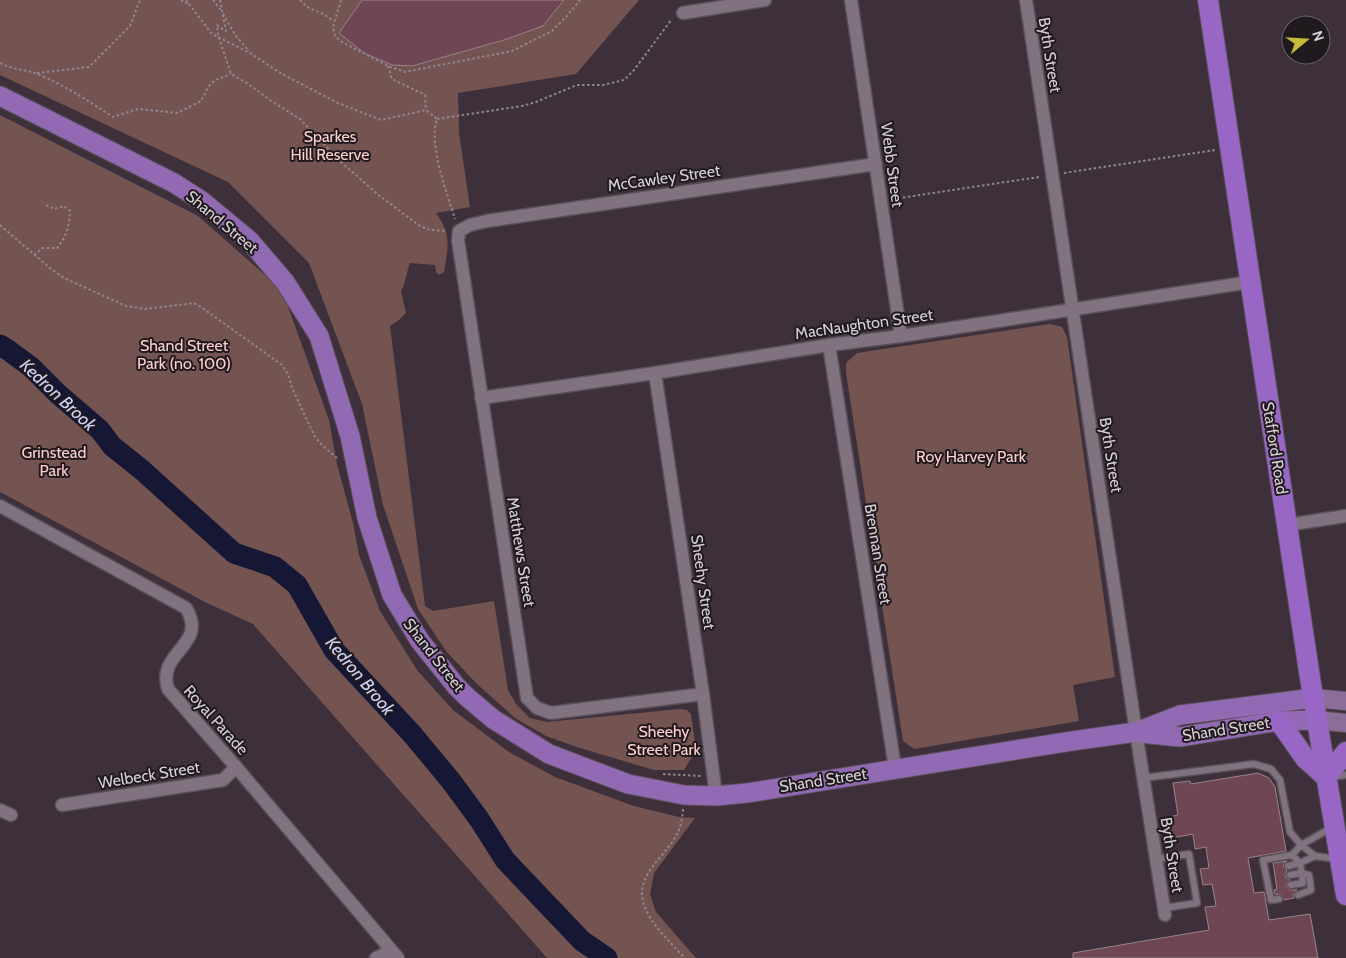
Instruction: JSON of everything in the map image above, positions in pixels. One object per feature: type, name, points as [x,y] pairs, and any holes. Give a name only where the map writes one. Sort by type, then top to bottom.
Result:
[{"type":"highway","name":"Stafford Road","points":[[1208,0],[1313,698],[1317,720],[1336,776],[1335,826],[1346,895]]},
{"type":"highway","points":[[1279,721],[1305,758],[1336,776],[1346,752]]},
{"type":"main road","name":"Shand Street","points":[[0,96],[174,183],[202,201],[249,240],[286,282],[319,336],[347,427],[367,518],[398,608],[420,641],[456,686],[493,719],[549,754],[636,787],[684,796],[716,796],[747,793],[895,768],[1136,732],[1180,715],[1313,698]]},
{"type":"main road","points":[[1313,698],[1346,701]]},
{"type":"main road","name":"Shand Street","points":[[1136,732],[1180,737],[1279,721],[1317,720]]},
{"type":"main road","points":[[1317,720],[1346,723]]},
{"type":"street","points":[[683,12],[765,0]]},
{"type":"street","name":"Webb Street","points":[[851,0],[901,336]]},
{"type":"street","name":"Byth Street","points":[[1026,0],[1143,778],[1165,911]]},
{"type":"street","name":"McCawley Street","points":[[459,231],[470,225],[487,221],[876,164]]},
{"type":"street","name":"Matthews Street","points":[[459,231],[458,240],[527,698],[537,708],[551,713],[703,694]]},
{"type":"street","name":"MacNaughton Street","points":[[482,398],[1250,282]]},
{"type":"street","name":"Brennan Street","points":[[829,345],[895,768]]},
{"type":"street","name":"Sheehy Street","points":[[655,373],[703,694],[716,796]]},
{"type":"street","name":"Royal Parade","points":[[0,506],[186,608],[191,616],[193,625],[185,644],[166,668],[164,679],[168,689],[394,954]]},
{"type":"street","points":[[1287,525],[1346,516]]},
{"type":"street","name":"Welbeck Street","points":[[62,805],[223,780],[236,767]]},
{"type":"street","points":[[376,958],[394,954]]},
{"type":"lane","points":[[1143,778],[1254,764],[1270,769],[1280,780],[1290,832],[1301,845],[1315,856],[1340,860]]},
{"type":"lane","points":[[1279,899],[1271,900],[1263,860],[1292,854],[1301,845],[1335,826]]},
{"type":"lane","points":[[1156,859],[1189,854],[1197,903],[1165,911]]},
{"type":"lane","points":[[1291,885],[1303,883],[1300,864],[1292,854]]},
{"type":"lane","points":[[1288,866],[1300,864],[1315,856]]},
{"type":"lane","points":[[1265,870],[1274,868]]},
{"type":"lane","points":[[1290,875],[1301,873],[1309,875],[1311,890],[1298,895]]},
{"type":"lane","points":[[1267,879],[1276,878]]},
{"type":"lane","points":[[1269,889],[1277,888]]},
{"type":"path","points":[[35,73],[89,67],[130,26],[140,0]]},
{"type":"path","points":[[180,0],[188,4]]},
{"type":"path","points":[[186,0],[212,34],[218,35],[250,52],[282,74],[338,103],[381,120],[426,110]]},
{"type":"path","points":[[214,0],[236,36],[250,52]]},
{"type":"path","points":[[220,0],[226,31],[217,25],[218,35],[231,74],[300,119],[340,161],[376,193],[420,226],[430,230],[459,231],[439,163],[434,135],[437,119]]},
{"type":"path","points":[[300,0],[307,7],[323,14],[334,22]]},
{"type":"path","points":[[341,0],[333,27],[335,36],[342,42],[388,66],[404,72],[512,51],[552,31],[580,0]]},
{"type":"path","points":[[388,66],[392,79],[425,95],[426,110],[437,119],[522,106],[577,85],[602,85],[624,80],[634,70],[673,17],[683,12]]},
{"type":"path","points":[[0,63],[11,69],[35,73],[66,86],[113,117],[138,109],[177,113],[201,100],[215,80],[231,74]]},
{"type":"path","points":[[34,255],[43,248],[57,248],[63,242],[70,220],[70,211],[64,206],[54,209],[44,204]]},
{"type":"path","points":[[0,225],[64,278],[126,306],[145,309],[194,303],[206,310],[276,360],[285,369],[315,437],[339,459]]},
{"type":"path","points":[[682,811],[681,826],[678,834],[650,870],[642,891],[648,914],[665,937],[685,958]]},
{"type":"green space","name":"Sparkes Hill Reserve","points":[[0,0],[362,0],[339,33],[364,53],[392,65],[412,66],[504,40],[543,26],[564,0],[639,0],[576,74],[458,93],[459,133],[470,207],[436,213],[445,228],[448,241],[444,272],[439,275],[436,272],[435,265],[410,263],[401,291],[406,313],[390,326],[425,606],[433,611],[494,601],[508,690],[516,704],[530,718],[547,722],[680,709],[687,710],[691,714],[696,750],[684,770],[654,770],[546,736],[515,718],[476,683],[446,651],[418,609],[383,505],[362,404],[309,263],[228,182],[0,75]]},
{"type":"green space","name":"Shand Street Park (no. 100)","points":[[0,115],[198,216],[282,290],[329,420],[337,464],[353,523],[359,555],[380,611],[417,670],[453,710],[509,752],[555,777],[634,806],[679,817],[695,818],[654,873],[650,894],[656,912],[696,958],[547,958],[253,624],[207,603],[0,492]]},
{"type":"green space","name":"Roy Harvey Park","points":[[1050,324],[1062,327],[1067,337],[1115,677],[1073,685],[1079,721],[914,749],[903,741],[846,363],[857,353]]},
{"type":"building","points":[[362,0],[564,0],[543,26],[504,40],[412,66],[392,65],[364,53],[339,33]]},
{"type":"building","points":[[1258,773],[1269,778],[1275,787],[1286,851],[1248,858],[1254,893],[1264,892],[1269,920],[1310,914],[1318,958],[1073,958],[1073,953],[1209,930],[1205,907],[1216,906],[1212,884],[1203,885],[1200,869],[1209,868],[1206,847],[1195,849],[1193,834],[1172,838],[1169,817],[1178,815],[1173,783],[1190,781],[1191,784]]},
{"type":"building","points":[[1287,861],[1283,867],[1287,871],[1285,874],[1286,878],[1290,880],[1286,886],[1290,890],[1297,890],[1293,894],[1294,898],[1284,900],[1281,895],[1275,894],[1274,890],[1277,889],[1273,863]]},
{"type":"waterway","name":"Kedron Brook","points":[[0,345],[31,367],[57,393],[100,430],[112,446],[142,470],[234,553],[275,567],[297,585],[334,650],[412,734],[451,781],[479,819],[505,860],[582,941],[607,958]]},
{"type":"park label","name":"Grinstead Park","points":[[54,461]]},
{"type":"park label","name":"Sheehy Street Park","points":[[664,740]]}]
